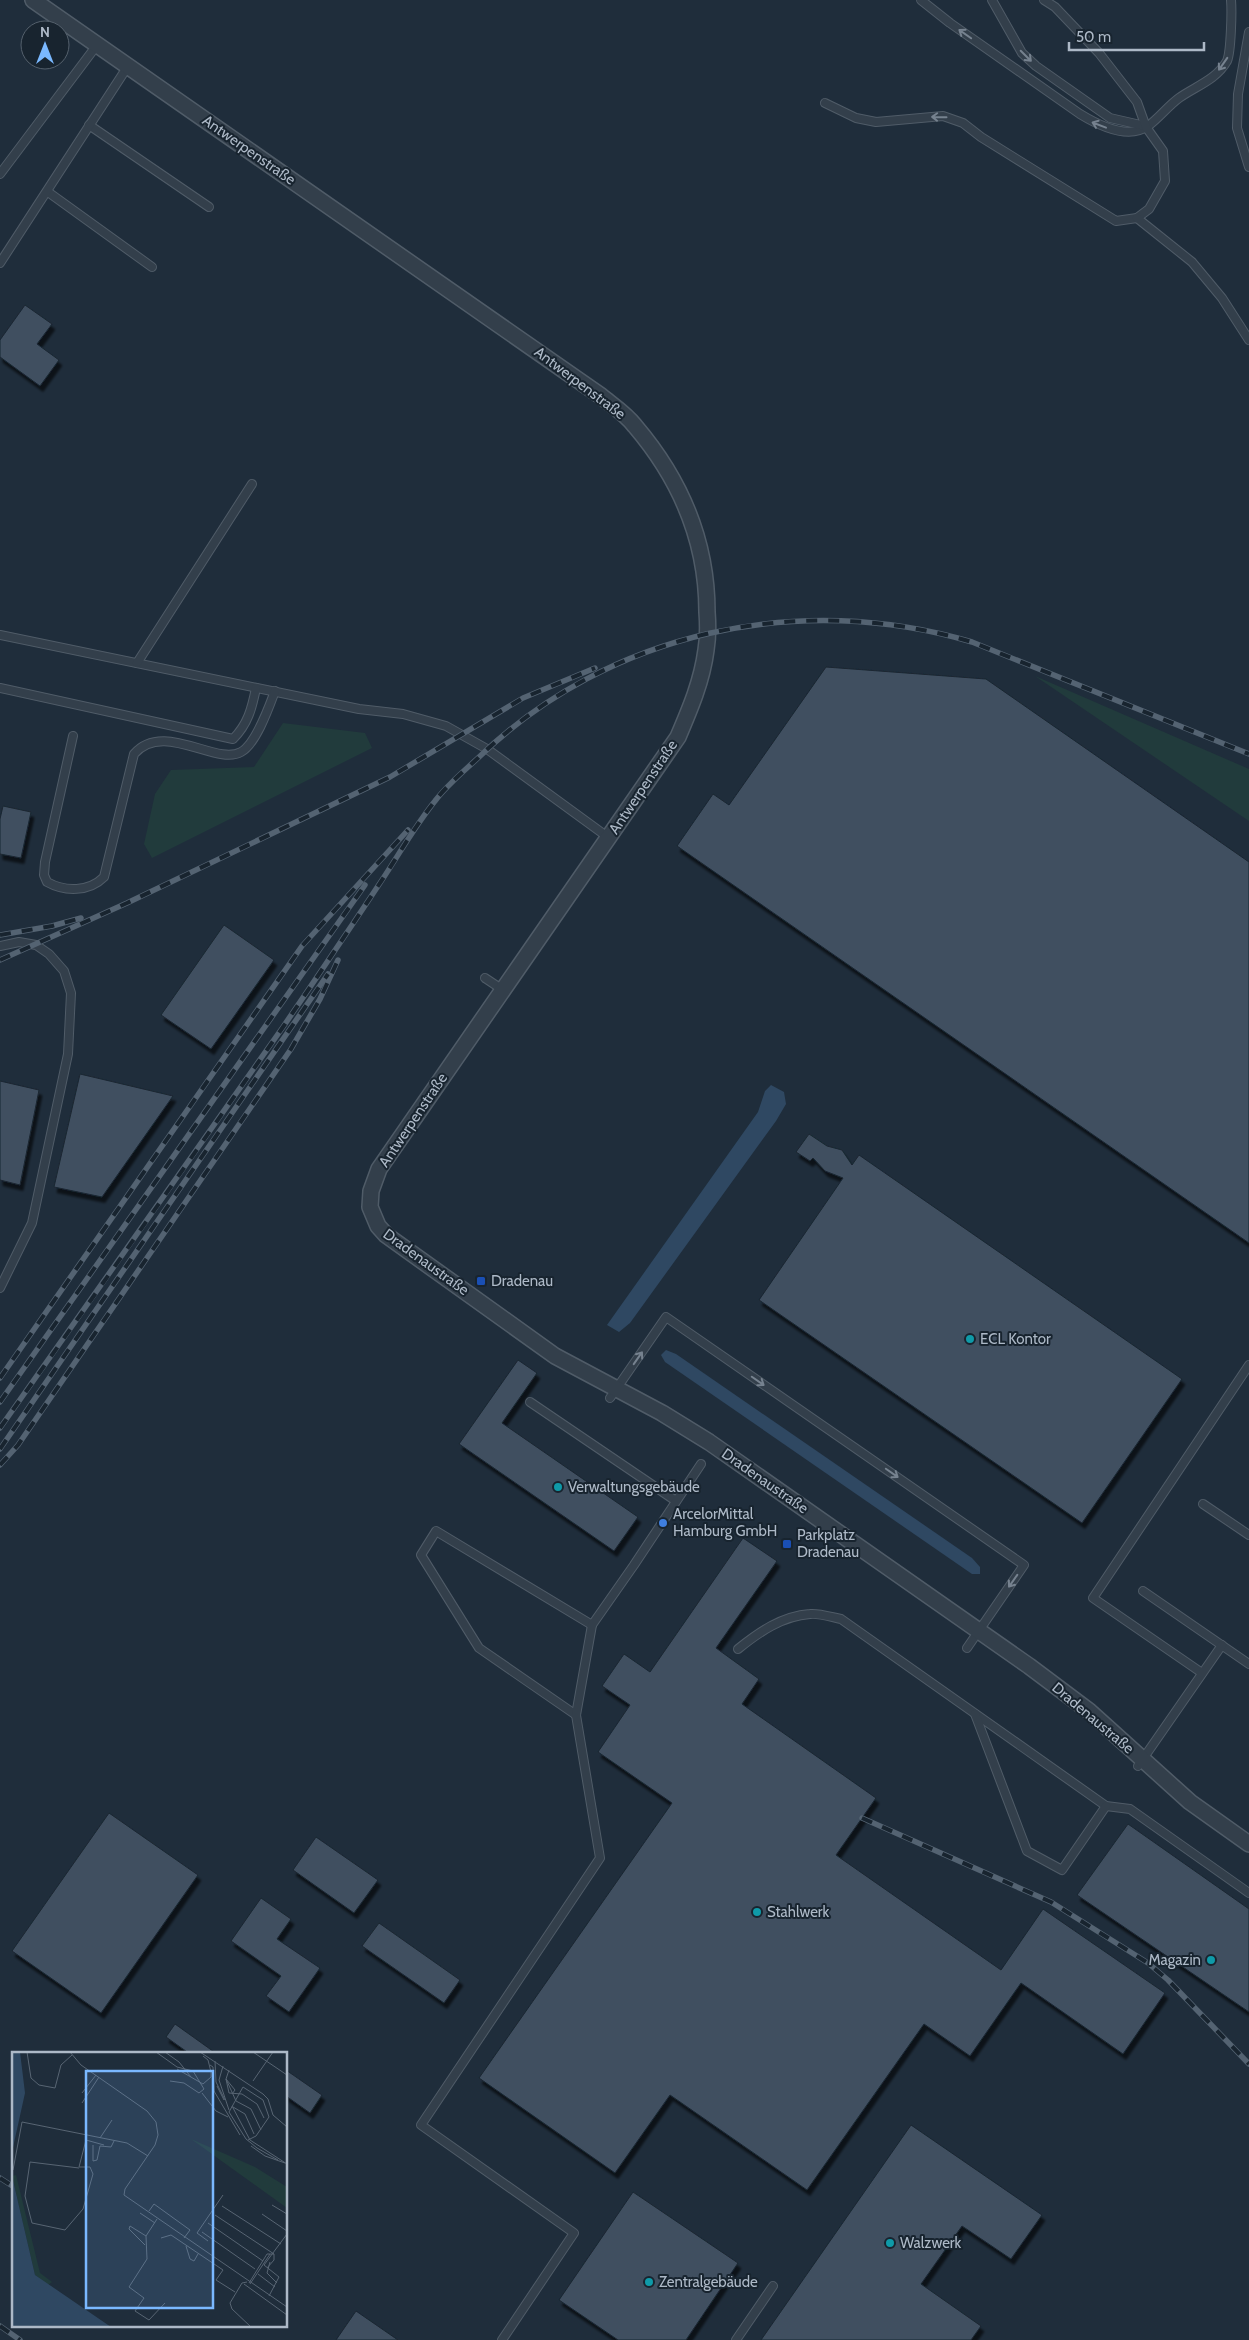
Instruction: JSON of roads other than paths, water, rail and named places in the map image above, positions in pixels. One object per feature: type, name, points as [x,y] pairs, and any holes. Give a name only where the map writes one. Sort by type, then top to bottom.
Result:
[{"type":"street","name":"Antwerpenstraße","points":[[33,0],[601,396],[634,424],[659,457],[686,504],[701,546],[708,590],[706,651],[696,693],[678,737],[380,1169],[371,1191],[370,1207]]},
{"type":"street","name":"Dradenaustraße","points":[[370,1207],[378,1226],[405,1249],[555,1356],[613,1393],[709,1442],[1089,1711],[1140,1763],[1249,1844]]},
{"type":"lane","points":[[921,0],[950,23],[1098,126],[1127,132],[1146,127],[1180,98],[1210,80],[1227,60],[1232,12],[1231,0]]},
{"type":"lane","points":[[992,0],[1022,53],[1036,66],[1110,118],[1146,127]]},
{"type":"lane","points":[[825,102],[856,118],[876,122],[944,116],[963,123],[982,138],[1116,221],[1138,218],[1149,209],[1165,180],[1163,151],[1146,127],[1137,102],[1099,53],[1056,7],[1044,0]]},
{"type":"lane","points":[[1249,32],[1238,94],[1236,128],[1249,167]]},
{"type":"lane","points":[[0,174],[97,45]]},
{"type":"lane","points":[[0,263],[48,192],[128,66]]},
{"type":"lane","points":[[89,125],[210,207]]},
{"type":"lane","points":[[48,192],[152,267]]},
{"type":"lane","points":[[1138,218],[1192,262],[1222,298],[1249,340]]},
{"type":"lane","points":[[137,663],[252,484]]},
{"type":"lane","points":[[0,635],[359,709],[403,714],[446,726],[487,749],[609,838]]},
{"type":"lane","points":[[0,688],[233,739],[243,729],[251,712],[256,688]]},
{"type":"lane","points":[[73,736],[45,862],[44,875],[47,882],[66,890],[98,883],[104,877],[134,754],[141,746],[164,741],[186,744],[228,755],[241,752],[250,743],[267,712],[275,692]]},
{"type":"lane","points":[[0,946],[19,942],[36,945],[49,954],[64,971],[71,993],[68,1054],[32,1223],[0,1288]]},
{"type":"lane","points":[[485,978],[503,990]]},
{"type":"lane","points":[[613,1393],[666,1316],[1024,1565],[967,1648]]},
{"type":"lane","points":[[1202,1673],[1094,1598],[1249,1365]]},
{"type":"lane","points":[[530,1402],[676,1501]]},
{"type":"lane","points":[[502,2340],[574,2233],[421,2125],[600,1858],[576,1715],[592,1625],[701,1464]]},
{"type":"lane","points":[[1203,1504],[1249,1535]]},
{"type":"lane","points":[[576,1715],[478,1648],[422,1555],[436,1531],[592,1625]]},
{"type":"lane","points":[[1143,1591],[1249,1664]]},
{"type":"lane","points":[[738,1649],[760,1630],[785,1620],[811,1614],[841,1619],[1106,1806],[1130,1809],[1249,1893]]},
{"type":"lane","points":[[1140,1763],[1222,1645]]},
{"type":"lane","points":[[975,1714],[1028,1851],[1062,1870],[1106,1806]]},
{"type":"lane","points":[[736,2340],[773,2286]]},
{"type":"water","points":[[771,1085],[784,1092],[786,1104],[776,1121],[630,1323],[619,1332],[607,1325],[758,1112],[765,1091]]},
{"type":"water","points":[[666,1350],[676,1354],[972,1558],[980,1567],[980,1574],[972,1574],[665,1362],[661,1355]]},
{"type":"railway","points":[[0,1428],[283,1027],[427,811],[461,773],[530,714],[586,679],[647,652],[710,633],[775,623],[841,621],[907,627],[972,642],[1249,754]]},
{"type":"railway","points":[[0,960],[127,903],[390,777],[523,698],[595,668]]},
{"type":"railway","points":[[0,1378],[302,946],[408,830]]},
{"type":"railway","points":[[0,1402],[365,885]]},
{"type":"railway","points":[[0,935],[52,926],[81,918]]},
{"type":"railway","points":[[0,1465],[18,1445],[291,1049],[320,999],[338,960]]},
{"type":"railway","points":[[0,1449],[328,974]]},
{"type":"railway","points":[[862,1818],[1051,1902],[1148,1963],[1168,1980],[1249,2064]]},
{"type":"railway","points":[[0,2178],[12,2186]]},
{"type":"railway","points":[[0,2326],[20,2340]]},
{"type":"place","name":"Dradenau","points":[[481,1281]]},
{"type":"place","name":"ECL Kontor","points":[[970,1339]]},
{"type":"place","name":"Verwaltungsgebäude","points":[[558,1487]]},
{"type":"place","name":"ArcelorMittal Hamburg GmbH","points":[[663,1523]]},
{"type":"place","name":"Parkplatz Dradenau","points":[[787,1544]]},
{"type":"place","name":"Stahlwerk","points":[[757,1912]]},
{"type":"place","name":"Magazin","points":[[1211,1960]]},
{"type":"place","name":"Walzwerk","points":[[890,2243]]},
{"type":"place","name":"Zentralgebäude","points":[[649,2282]]}]
